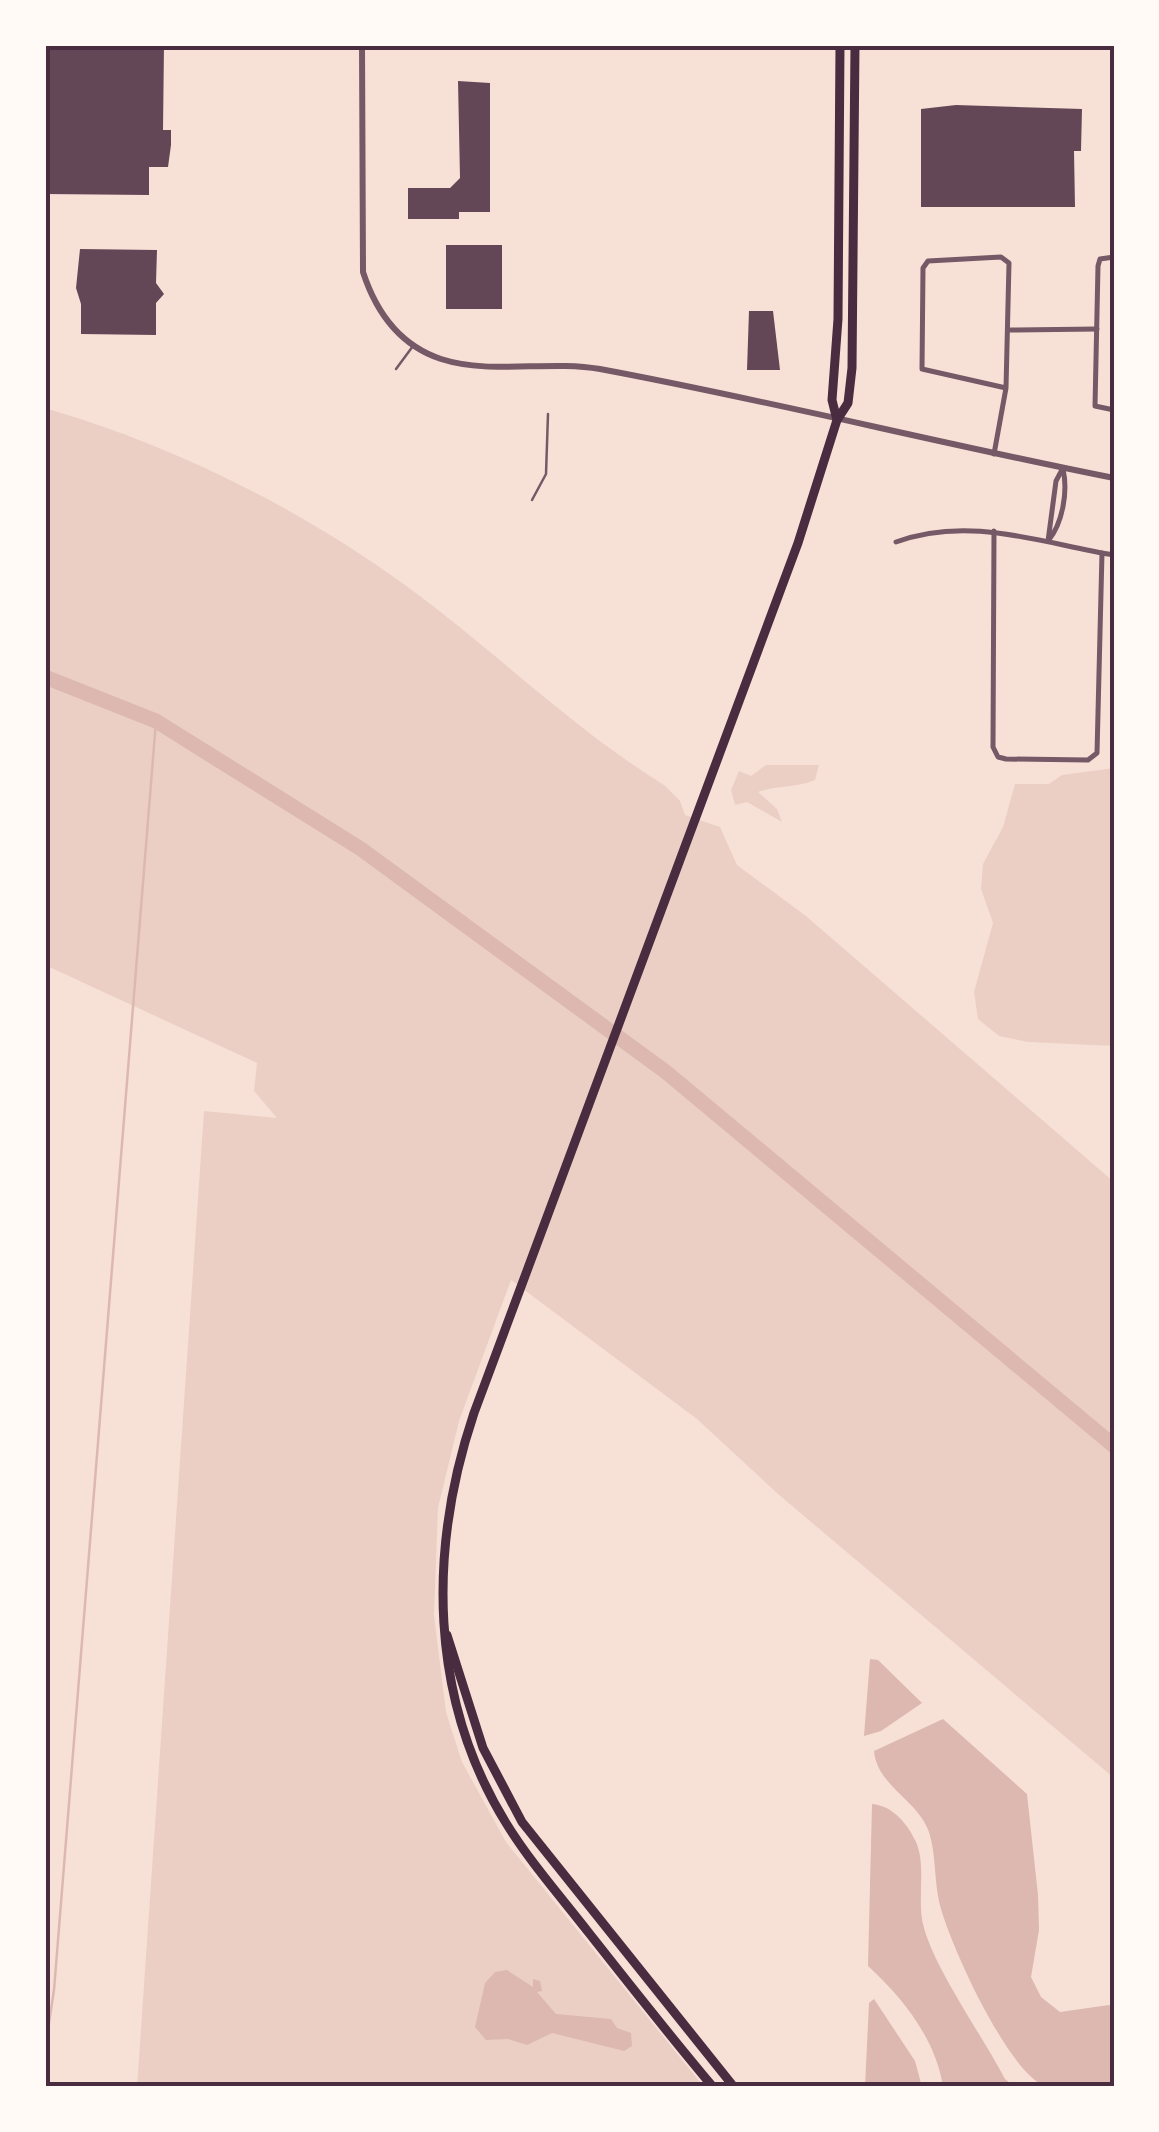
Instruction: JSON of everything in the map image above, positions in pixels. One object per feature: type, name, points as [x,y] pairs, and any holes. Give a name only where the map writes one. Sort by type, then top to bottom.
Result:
[{"type":"main road","points":[[837,420],[832,400],[838,319],[840,45]]},
{"type":"main road","points":[[713,2087],[620,1974],[504,1820],[461,1726],[444,1655],[447,1635],[443,1566],[452,1483],[519,1288],[819,484],[837,420],[848,402],[852,368],[855,45]]},
{"type":"main road","points":[[840,91],[855,91]]},
{"type":"main road","points":[[447,1635],[483,1748],[522,1822],[734,2087]]},
{"type":"street","points":[[362,45],[363,272],[384,316],[414,345],[460,364],[589,367],[1114,478]]},
{"type":"street","points":[[1114,257],[1100,258],[1095,406],[1114,410]]},
{"type":"street","points":[[994,454],[1006,388],[1009,263],[1001,258],[928,261],[924,268],[922,369],[1006,388]]},
{"type":"street","points":[[1009,330],[1097,329]]},
{"type":"street","points":[[1048,541],[1057,531],[1066,488],[1063,468]]},
{"type":"street","points":[[1048,541],[1046,527],[1063,468]]},
{"type":"street","points":[[994,531],[993,747],[998,757],[1088,760],[1097,753],[1102,554]]},
{"type":"street","points":[[896,542],[923,532],[994,531],[1114,556]]},
{"type":"lane","points":[[396,369],[414,345]]},
{"type":"lane","points":[[532,500],[546,474],[548,414]]},
{"type":"shaded area","points":[[45,408],[140,440],[232,481],[321,530],[405,585],[597,739],[664,785],[680,801],[685,815],[720,827],[737,865],[806,916],[1114,1182],[1114,1778],[778,1494],[697,1419],[511,1280],[459,1421],[438,1508],[434,1615],[446,1712],[462,1762],[506,1842],[704,2087],[137,2087],[204,1111],[277,1118],[254,1091],[257,1063],[45,965]]},
{"type":"shaded area","points":[[766,765],[819,765],[815,780],[758,792],[777,809],[782,822],[747,802],[735,805],[731,790],[739,771],[751,776]]},
{"type":"shaded area","points":[[1114,768],[1114,1046],[1028,1042],[999,1036],[978,1019],[974,992],[993,923],[981,889],[983,864],[1003,827],[1015,784],[1049,784],[1062,775]]},
{"type":"shaded area","points":[[870,1659],[878,1660],[922,1703],[881,1731],[864,1736]]},
{"type":"shaded area","points":[[943,1719],[1027,1794],[1039,1930],[1031,1977],[1041,1997],[1060,2012],[1109,2005],[1114,2009],[1114,2087],[1053,2088],[1030,2076],[997,2032],[966,1973],[939,1901],[929,1832],[916,1811],[882,1774],[874,1751]]},
{"type":"shaded area","points":[[872,1804],[899,1817],[916,1842],[921,1862],[922,1918],[930,1945],[1005,2079],[1015,2087],[943,2087],[933,2052],[916,2020],[868,1966]]},
{"type":"shaded area","points":[[507,1970],[533,1987],[533,1979],[540,1981],[542,1991],[537,1992],[556,2014],[611,2019],[617,2028],[631,2033],[632,2046],[624,2051],[552,2033],[527,2045],[508,2039],[486,2040],[475,2027],[485,1983],[495,1972]]},
{"type":"shaded area","points":[[874,1999],[915,2061],[922,2087],[865,2087],[869,2003]]},
{"type":"building","points":[[45,45],[164,45],[163,130],[171,130],[171,145],[168,167],[149,167],[149,195],[45,194]]},
{"type":"building","points":[[458,81],[490,83],[490,212],[459,212],[459,219],[408,219],[408,188],[450,188],[460,178]]},
{"type":"building","points":[[956,105],[1082,109],[1081,151],[1074,151],[1075,207],[921,207],[921,109]]},
{"type":"building","points":[[446,245],[502,245],[502,309],[446,309]]},
{"type":"building","points":[[80,249],[157,250],[156,283],[164,294],[156,303],[156,335],[81,334],[81,304],[76,288]]},
{"type":"building","points":[[749,311],[773,311],[780,370],[747,370]]},
{"type":"waterway","points":[[45,677],[156,721],[361,849],[666,1072],[1114,1446]]},
{"type":"waterway","points":[[45,2049],[54,1990],[156,721]]}]
